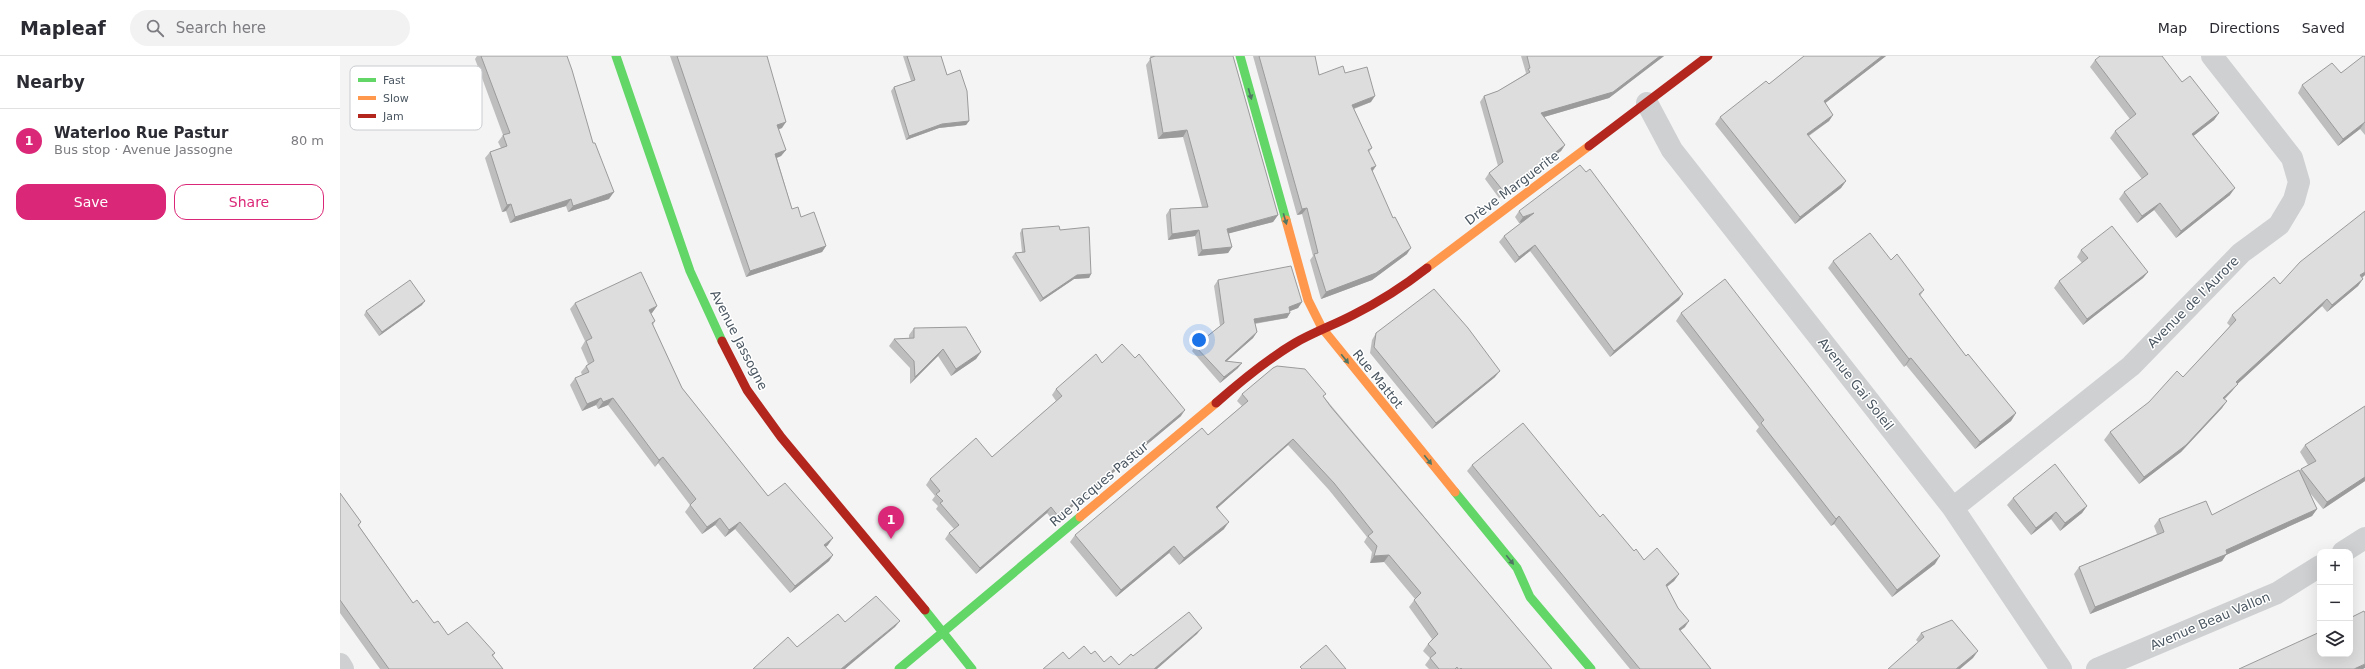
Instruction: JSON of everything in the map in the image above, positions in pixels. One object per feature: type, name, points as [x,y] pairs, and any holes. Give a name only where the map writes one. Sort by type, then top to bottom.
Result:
[{"type":"street","name":"Avenue Jassogne","points":[[616,56],[690,271],[747,390],[780,437],[943,632],[972,669]]},
{"type":"street","name":"Rue Mattot","points":[[1240,56],[1308,300],[1322,328],[1342,355],[1517,568],[1530,597],[1591,669]]},
{"type":"street","name":"Drève Marguerite","points":[[1322,328],[1352,316],[1403,286],[1708,56]]},
{"type":"street","name":"Avenue de l'Aurore","points":[[1953,508],[2131,366],[2241,253],[2279,226],[2294,200],[2298,182],[2292,158],[2212,56]]},
{"type":"street","name":"Avenue Gai Soleil","points":[[1647,103],[1672,150],[1953,508],[2061,669]]},
{"type":"street","name":"Rue Jacques Pastur","points":[[899,669],[1261,365],[1322,328]]},
{"type":"street","points":[[2347,549],[2365,538]]},
{"type":"street","name":"Avenue Beau Vallon","points":[[2097,669],[2277,593],[2317,568]]},
{"type":"street","points":[[340,664],[343,669]]},
{"type":"building","points":[[481,56],[567,56],[593,143],[595,143],[614,192],[573,206],[571,199],[515,217],[511,204],[507,205],[490,152],[507,146],[503,135],[510,133]]},
{"type":"building","points":[[677,56],[767,56],[786,122],[777,125],[786,150],[775,154],[792,209],[798,207],[801,217],[814,212],[826,246],[750,271]]},
{"type":"building","points":[[907,56],[941,56],[947,75],[960,70],[967,91],[969,121],[942,124],[909,136],[894,87],[915,80]]},
{"type":"building","points":[[1155,56],[1233,56],[1278,215],[1227,229],[1232,247],[1202,250],[1199,230],[1172,234],[1170,209],[1208,207],[1187,130],[1163,133],[1150,58]]},
{"type":"building","points":[[1259,56],[1315,56],[1319,75],[1343,66],[1345,73],[1367,67],[1375,96],[1352,105],[1372,148],[1368,150],[1376,166],[1371,168],[1393,218],[1395,217],[1411,248],[1376,273],[1326,292],[1314,254],[1318,253],[1307,208],[1302,209]]},
{"type":"building","points":[[1527,56],[1660,56],[1613,92],[1541,113],[1565,145],[1504,192],[1489,173],[1503,162],[1484,96],[1498,91],[1530,72],[1528,69],[1530,68]]},
{"type":"building","points":[[1804,56],[1882,56],[1824,101],[1833,115],[1807,134],[1846,181],[1800,217],[1720,117],[1766,81],[1769,84]]},
{"type":"building","points":[[2100,56],[2162,56],[2182,82],[2190,76],[2219,113],[2192,134],[2235,188],[2181,231],[2160,203],[2142,216],[2124,192],[2148,174],[2115,131],[2136,114],[2095,60]]},
{"type":"building","points":[[2365,56],[2365,122],[2343,139],[2302,85],[2332,63],[2341,73]]},
{"type":"building","points":[[1580,165],[1586,172],[1590,169],[1683,294],[1614,351],[1535,245],[1519,257],[1504,236],[1534,213],[1523,217],[1519,211]]},
{"type":"building","points":[[2365,211],[2365,272],[2360,275],[2363,279],[2332,305],[2327,299],[2236,382],[2238,384],[2223,398],[2227,401],[2186,445],[2144,477],[2110,432],[2149,402],[2177,371],[2183,377],[2236,320],[2232,315],[2274,277],[2280,284],[2300,262]]},
{"type":"building","points":[[1059,226],[1060,230],[1089,227],[1091,274],[1077,275],[1043,298],[1015,253],[1025,252],[1022,229]]},
{"type":"building","points":[[2112,226],[2148,272],[2087,319],[2059,281],[2088,258],[2081,250]]},
{"type":"building","points":[[1870,233],[1891,260],[1897,254],[1924,290],[1919,294],[1966,356],[1968,354],[2016,413],[1980,442],[1911,358],[1909,359],[1833,261]]},
{"type":"building","points":[[1291,266],[1302,302],[1289,307],[1290,313],[1254,319],[1257,332],[1225,361],[1242,363],[1224,377],[1195,346],[1224,323],[1218,280]]},
{"type":"building","points":[[641,272],[657,306],[649,310],[655,321],[652,323],[682,388],[768,496],[785,483],[833,538],[824,545],[833,555],[795,586],[740,522],[729,530],[720,518],[707,527],[690,505],[696,499],[663,457],[659,460],[613,398],[603,402],[601,398],[587,404],[575,378],[589,372],[586,366],[594,361],[586,341],[592,338],[575,303]]},
{"type":"building","points":[[1725,279],[1940,556],[1897,590],[1839,516],[1836,519],[1761,423],[1764,420],[1681,313]]},
{"type":"building","points":[[410,280],[425,301],[382,332],[366,311]]},
{"type":"building","points":[[1434,289],[1468,328],[1500,371],[1436,423],[1374,347],[1376,333]]},
{"type":"building","points":[[966,327],[981,352],[956,369],[943,349],[915,377],[914,361],[894,339],[914,338],[914,328]]},
{"type":"building","points":[[1122,344],[1135,358],[1139,354],[1185,410],[1058,516],[1051,507],[980,568],[949,533],[959,525],[940,503],[943,501],[936,494],[940,491],[930,479],[976,438],[992,457],[1062,396],[1056,389],[1096,354],[1102,363]]},
{"type":"building","points":[[1277,366],[1305,369],[1326,394],[1323,396],[1331,407],[1552,669],[1458,669],[1457,667],[1455,669],[1439,669],[1430,658],[1436,653],[1428,644],[1438,634],[1414,600],[1421,593],[1389,555],[1374,556],[1377,546],[1368,536],[1373,532],[1334,483],[1293,439],[1216,507],[1229,522],[1184,558],[1174,546],[1121,590],[1075,535],[1202,428],[1208,435],[1248,401],[1242,394]]},
{"type":"building","points":[[2365,406],[2365,477],[2327,502],[2301,469],[2316,461],[2305,445]]},
{"type":"building","points":[[1523,423],[1600,517],[1603,514],[1634,551],[1636,549],[1644,560],[1657,548],[1679,574],[1666,585],[1678,608],[1689,621],[1679,629],[1711,669],[1640,669],[1472,465]]},
{"type":"building","points":[[2055,464],[2087,506],[2065,523],[2056,512],[2036,528],[2013,498]]},
{"type":"building","points":[[2299,470],[2317,509],[2226,550],[2227,554],[2095,607],[2079,567],[2164,532],[2159,519],[2206,501],[2212,515]]},
{"type":"building","points":[[340,493],[361,522],[358,525],[413,603],[417,600],[434,623],[438,621],[448,635],[467,622],[495,653],[492,655],[503,669],[389,669],[340,600]]},
{"type":"building","points":[[876,596],[900,621],[841,669],[753,669],[788,637],[797,647],[838,614],[845,622]]},
{"type":"building","points":[[2364,611],[2365,613],[2365,664],[2354,669],[2239,669],[2317,633],[2317,657],[2353,657],[2353,616]]},
{"type":"building","points":[[1189,612],[1202,628],[1154,669],[1043,669],[1063,652],[1069,659],[1084,646],[1091,654],[1095,651],[1104,662],[1111,656],[1119,665],[1131,654],[1133,656]]},
{"type":"building","points":[[1952,620],[1978,651],[1956,669],[1888,669],[1924,637],[1921,633]]},
{"type":"building","points":[[1326,645],[1346,669],[1302,669],[1300,667]]},
{"type":"traffic: fast","points":[[616,56],[690,271],[722,341]]},
{"type":"traffic: fast","points":[[1240,56],[1286,220]]},
{"type":"traffic: fast","points":[[1455,492],[1517,568],[1530,597],[1591,669]]},
{"type":"traffic: fast","points":[[899,669],[1080,517]]},
{"type":"traffic: fast","points":[[925,610],[972,669]]},
{"type":"traffic: slow","points":[[1427,268],[1589,146]]},
{"type":"traffic: slow","points":[[1286,220],[1308,300],[1322,328],[1455,492]]},
{"type":"traffic: slow","points":[[1080,517],[1216,403]]},
{"type":"traffic: jam","points":[[1589,146],[1708,56]]},
{"type":"traffic: jam","points":[[1216,403],[1274,356],[1302,339],[1346,319],[1372,305],[1427,268]]},
{"type":"traffic: jam","points":[[722,341],[747,390],[781,437],[925,610]]},
{"type":"place","name":"Waterloo Rue Pastur","points":[[891,539]]}]
